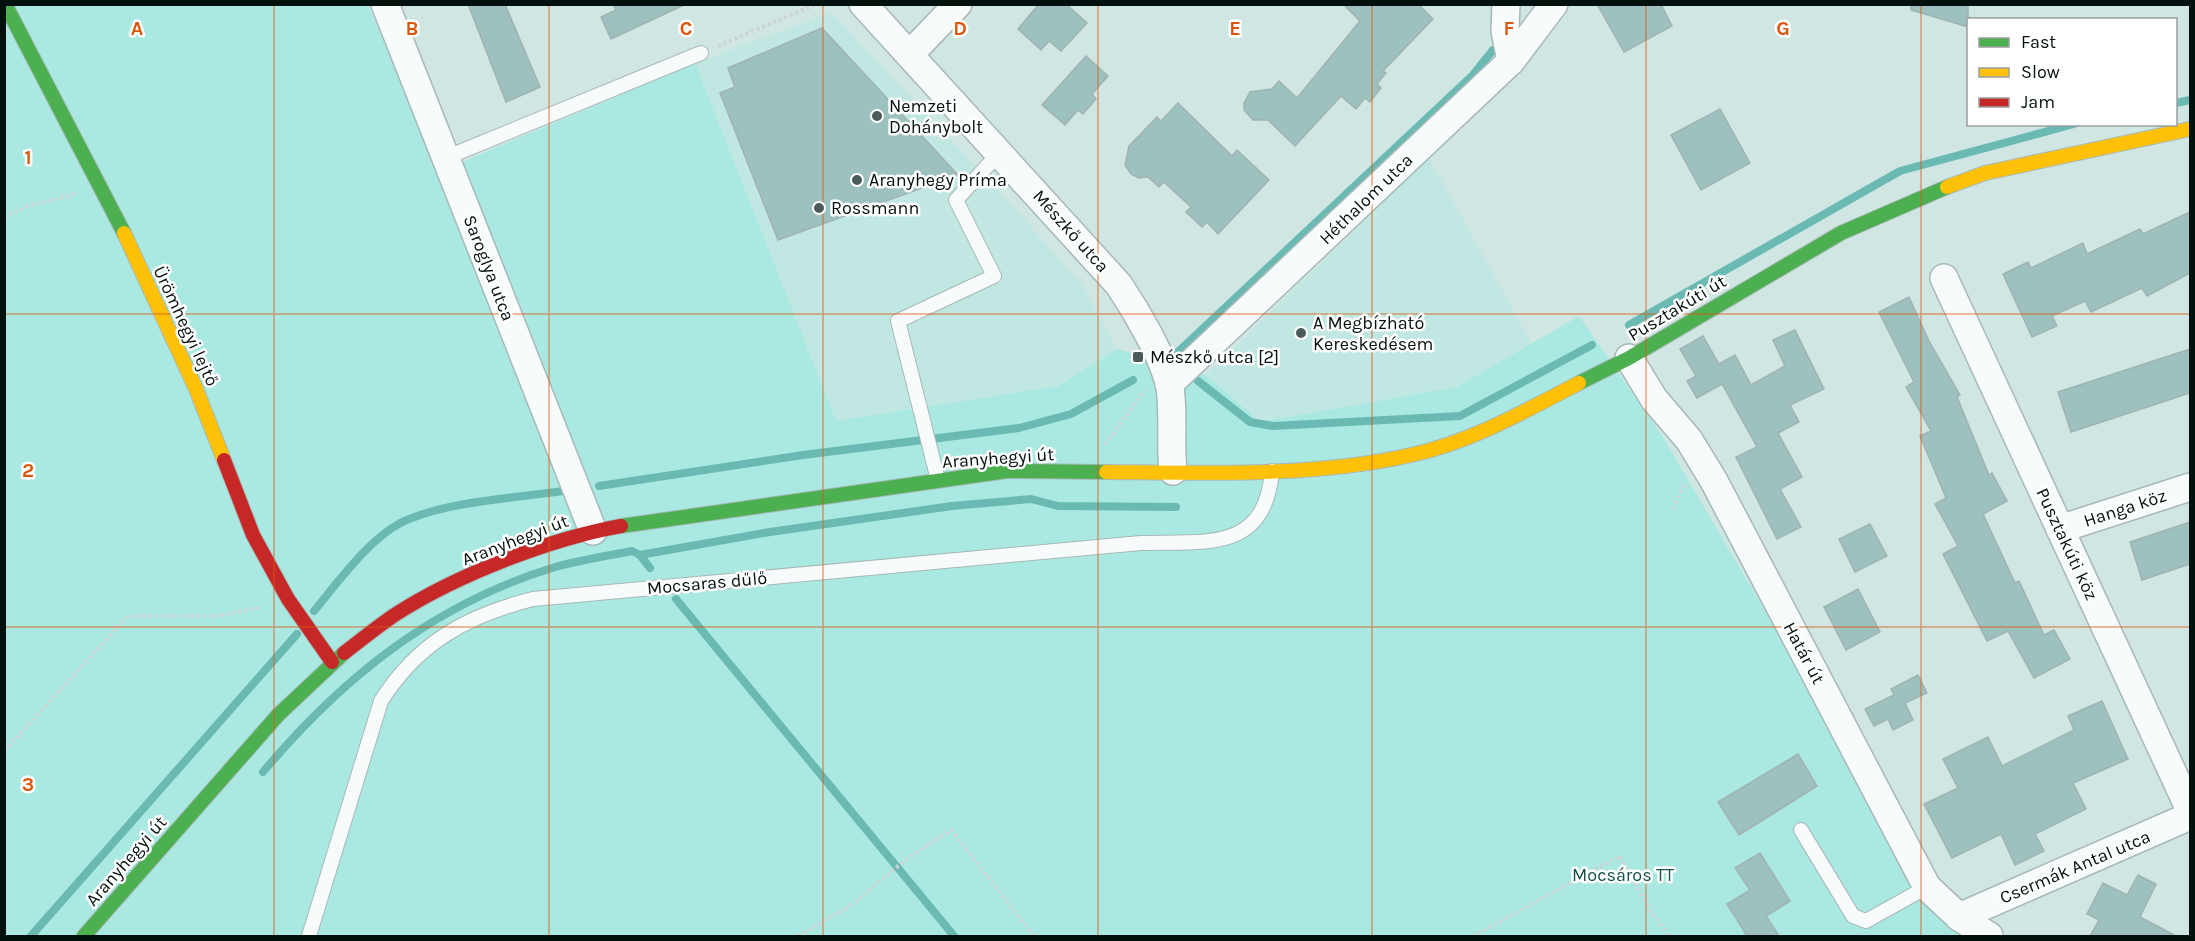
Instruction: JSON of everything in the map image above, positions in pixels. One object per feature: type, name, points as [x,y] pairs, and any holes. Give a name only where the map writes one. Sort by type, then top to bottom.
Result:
[{"type":"street","name":"Ürömhegyi lejtő","points":[[5,4],[104,191],[196,389],[253,535],[288,599],[332,662]]},
{"type":"street","name":"Saroglya utca","points":[[386,4],[593,531]]},
{"type":"street","name":"Mészkő utca","points":[[863,4],[1119,285],[1142,321],[1158,386],[1173,410],[1170,443],[1173,471]]},
{"type":"street","points":[[910,54],[958,4]]},
{"type":"street","points":[[1506,4],[1505,31],[1511,61]]},
{"type":"street","name":"Héthalom utca","points":[[1158,386],[1511,61],[1554,4]]},
{"type":"street","name":"Pusztakúti út","points":[[1173,471],[1272,471],[1358,464],[1413,455],[1442,446],[1491,428],[1629,358],[1841,233],[1914,200],[1985,173],[2190,129]]},
{"type":"street","name":"Pusztakúti köz","points":[[1944,278],[2190,810]]},
{"type":"street","name":"Határ út","points":[[1629,358],[1654,399],[1689,440],[1714,481],[1927,887],[1959,917],[1989,936]]},
{"type":"street","name":"Aranyhegyi út","points":[[84,936],[278,715],[332,662],[396,614],[452,585],[535,548],[593,531],[820,495],[1007,471],[1173,471]]},
{"type":"street","name":"Hanga köz","points":[[2060,529],[2190,487]]},
{"type":"street","name":"Csermák Antal utca","points":[[1959,917],[2190,816]]},
{"type":"lane","points":[[445,158],[701,53]]},
{"type":"lane","points":[[938,480],[898,321],[994,276],[956,200],[1000,152]]},
{"type":"lane","name":"Mocsaras dűlő","points":[[309,936],[381,700],[393,682],[416,658],[471,619],[533,599],[1141,543],[1203,541],[1235,536],[1252,526],[1262,513],[1268,501],[1272,471]]},
{"type":"lane","points":[[1801,830],[1853,916],[1866,921],[1927,887]]},
{"type":"path","points":[[701,53],[814,5]]},
{"type":"path","points":[[4,217],[53,198],[104,191]]},
{"type":"path","points":[[1101,450],[1158,386]]},
{"type":"path","points":[[1673,509],[1683,486]]},
{"type":"path","points":[[4,751],[128,616],[217,616],[267,606],[288,599]]},
{"type":"path","points":[[798,936],[850,906],[908,858],[951,830],[1034,936]]},
{"type":"path","points":[[1473,936],[1620,856],[1650,910],[1670,936]]},
{"type":"shaded area","points":[[832,13],[1011,204],[1082,285],[1117,349],[1060,386],[836,421],[695,63]]},
{"type":"shaded area","points":[[1429,158],[1532,344],[1457,387],[1260,422],[1206,375]]},
{"type":"green space","name":"Mocsáros TT","points":[[5,4],[368,5],[441,171],[695,63],[836,421],[1059,386],[1117,349],[1206,375],[1260,422],[1457,387],[1579,316],[1663,437],[1769,618],[1917,897],[1966,936],[5,936]]},
{"type":"building","points":[[468,4],[505,4],[540,87],[506,102]]},
{"type":"building","points":[[613,4],[686,4],[611,39],[601,17],[616,10]]},
{"type":"building","points":[[1039,4],[1066,4],[1087,23],[1061,51],[1049,41],[1041,50],[1018,29]]},
{"type":"building","points":[[1343,4],[1418,4],[1433,19],[1383,71],[1386,73],[1377,84],[1381,88],[1370,102],[1365,98],[1356,109],[1341,96],[1295,146],[1268,120],[1253,120],[1244,110],[1244,103],[1250,92],[1272,89],[1279,81],[1297,98],[1360,21]]},
{"type":"building","points":[[1597,4],[1661,4],[1672,26],[1624,52]]},
{"type":"building","points":[[1911,4],[1968,4],[1967,27],[1911,10]]},
{"type":"building","points":[[822,28],[958,175],[778,240],[720,93],[735,87],[728,68]]},
{"type":"building","points":[[1086,56],[1108,76],[1092,94],[1096,99],[1083,114],[1078,110],[1065,125],[1042,105]]},
{"type":"building","points":[[1178,103],[1232,156],[1237,150],[1269,180],[1218,234],[1207,222],[1202,227],[1186,212],[1191,207],[1164,182],[1159,187],[1148,177],[1139,178],[1131,174],[1125,165],[1129,146],[1157,117],[1161,121]]},
{"type":"building","points":[[1720,109],[1750,163],[1701,190],[1671,135]]},
{"type":"building","points":[[2190,212],[2190,273],[2147,296],[2142,288],[2091,312],[2085,301],[2052,316],[2057,326],[2032,337],[2003,274],[2028,262],[2031,268],[2083,243],[2087,254],[2140,229],[2143,234]]},
{"type":"building","points":[[1909,297],[1929,341],[1960,395],[1957,397],[1989,475],[1992,473],[2007,501],[1983,514],[2015,583],[2019,581],[2044,635],[2054,630],[2070,659],[2034,678],[2008,631],[1987,641],[1943,554],[1958,546],[1935,504],[1946,498],[1920,436],[1931,431],[1906,387],[1914,382],[1879,312]]},
{"type":"building","points":[[1795,330],[1824,389],[1790,405],[1799,422],[1778,433],[1802,477],[1780,489],[1801,527],[1777,539],[1736,457],[1757,447],[1722,384],[1697,398],[1687,381],[1696,376],[1680,349],[1703,336],[1719,364],[1735,355],[1751,385],[1785,366],[1773,340]]},
{"type":"building","points":[[2190,349],[2190,393],[2071,432],[2058,392]]},
{"type":"building","points":[[2190,522],[2190,564],[2142,580],[2130,542]]},
{"type":"building","points":[[1870,524],[1887,556],[1855,572],[1839,539]]},
{"type":"building","points":[[1858,589],[1880,632],[1846,650],[1824,607]]},
{"type":"building","points":[[1918,675],[1927,693],[1905,703],[1913,720],[1893,730],[1888,719],[1874,726],[1865,709],[1894,695],[1891,689]]},
{"type":"building","points":[[2102,701],[2128,759],[2073,783],[2086,809],[2035,834],[2044,851],[2015,865],[2001,834],[1952,858],[1924,804],[1958,788],[1943,759],[1988,737],[2002,766],[2074,730],[2068,716]]},
{"type":"building","points":[[1798,754],[1817,786],[1739,835],[1718,802]]},
{"type":"building","points":[[1760,853],[1790,901],[1766,916],[1779,936],[1747,936],[1727,904],[1750,890],[1735,868]]},
{"type":"building","points":[[2138,875],[2156,884],[2140,917],[2176,936],[2090,936],[2099,920],[2087,914],[2103,883],[2127,895]]},
{"type":"waterway","points":[[1178,352],[1472,76],[1493,50]]},
{"type":"waterway","points":[[2177,103],[2190,100]]},
{"type":"waterway","points":[[1629,325],[1900,171],[2067,126]]},
{"type":"waterway","points":[[1198,381],[1250,422],[1273,426],[1460,416],[1592,345]]},
{"type":"waterway","points":[[599,486],[803,455],[1019,428],[1071,414],[1133,380]]},
{"type":"waterway","points":[[314,611],[370,546],[382,535],[409,519],[465,504],[563,491]]},
{"type":"waterway","points":[[640,555],[770,532],[952,506],[1031,499],[1058,506],[1176,507]]},
{"type":"waterway","points":[[263,772],[325,705],[359,675],[431,623],[470,601],[555,567],[632,551],[640,555],[650,568]]},
{"type":"waterway","points":[[676,599],[954,936]]},
{"type":"waterway","points":[[31,936],[297,634]]},
{"type":"traffic: fast","points":[[5,4],[124,233]]},
{"type":"traffic: fast","points":[[1579,383],[1629,358],[1841,233],[1947,187]]},
{"type":"traffic: fast","points":[[621,526],[1007,471],[1106,472]]},
{"type":"traffic: fast","points":[[84,936],[278,715],[344,653]]},
{"type":"traffic: slow","points":[[1947,187],[1985,173],[2190,129]]},
{"type":"traffic: slow","points":[[124,233],[196,389],[224,460]]},
{"type":"traffic: slow","points":[[1106,472],[1260,472],[1374,462],[1433,449],[1476,434],[1579,383]]},
{"type":"traffic: jam","points":[[224,460],[253,535],[288,599],[332,662]]},
{"type":"traffic: jam","points":[[344,653],[396,614],[475,572],[534,549],[621,526]]},
{"type":"place","name":"Nemzeti Dohánybolt","points":[[877,116]]},
{"type":"place","name":"Aranyhegy Príma","points":[[857,180]]},
{"type":"place","name":"Rossmann","points":[[819,208]]},
{"type":"place","name":"A Megbízható Kereskedésem","points":[[1301,333]]},
{"type":"place","name":"Mészkő utca [2]","points":[[1138,357]]}]
